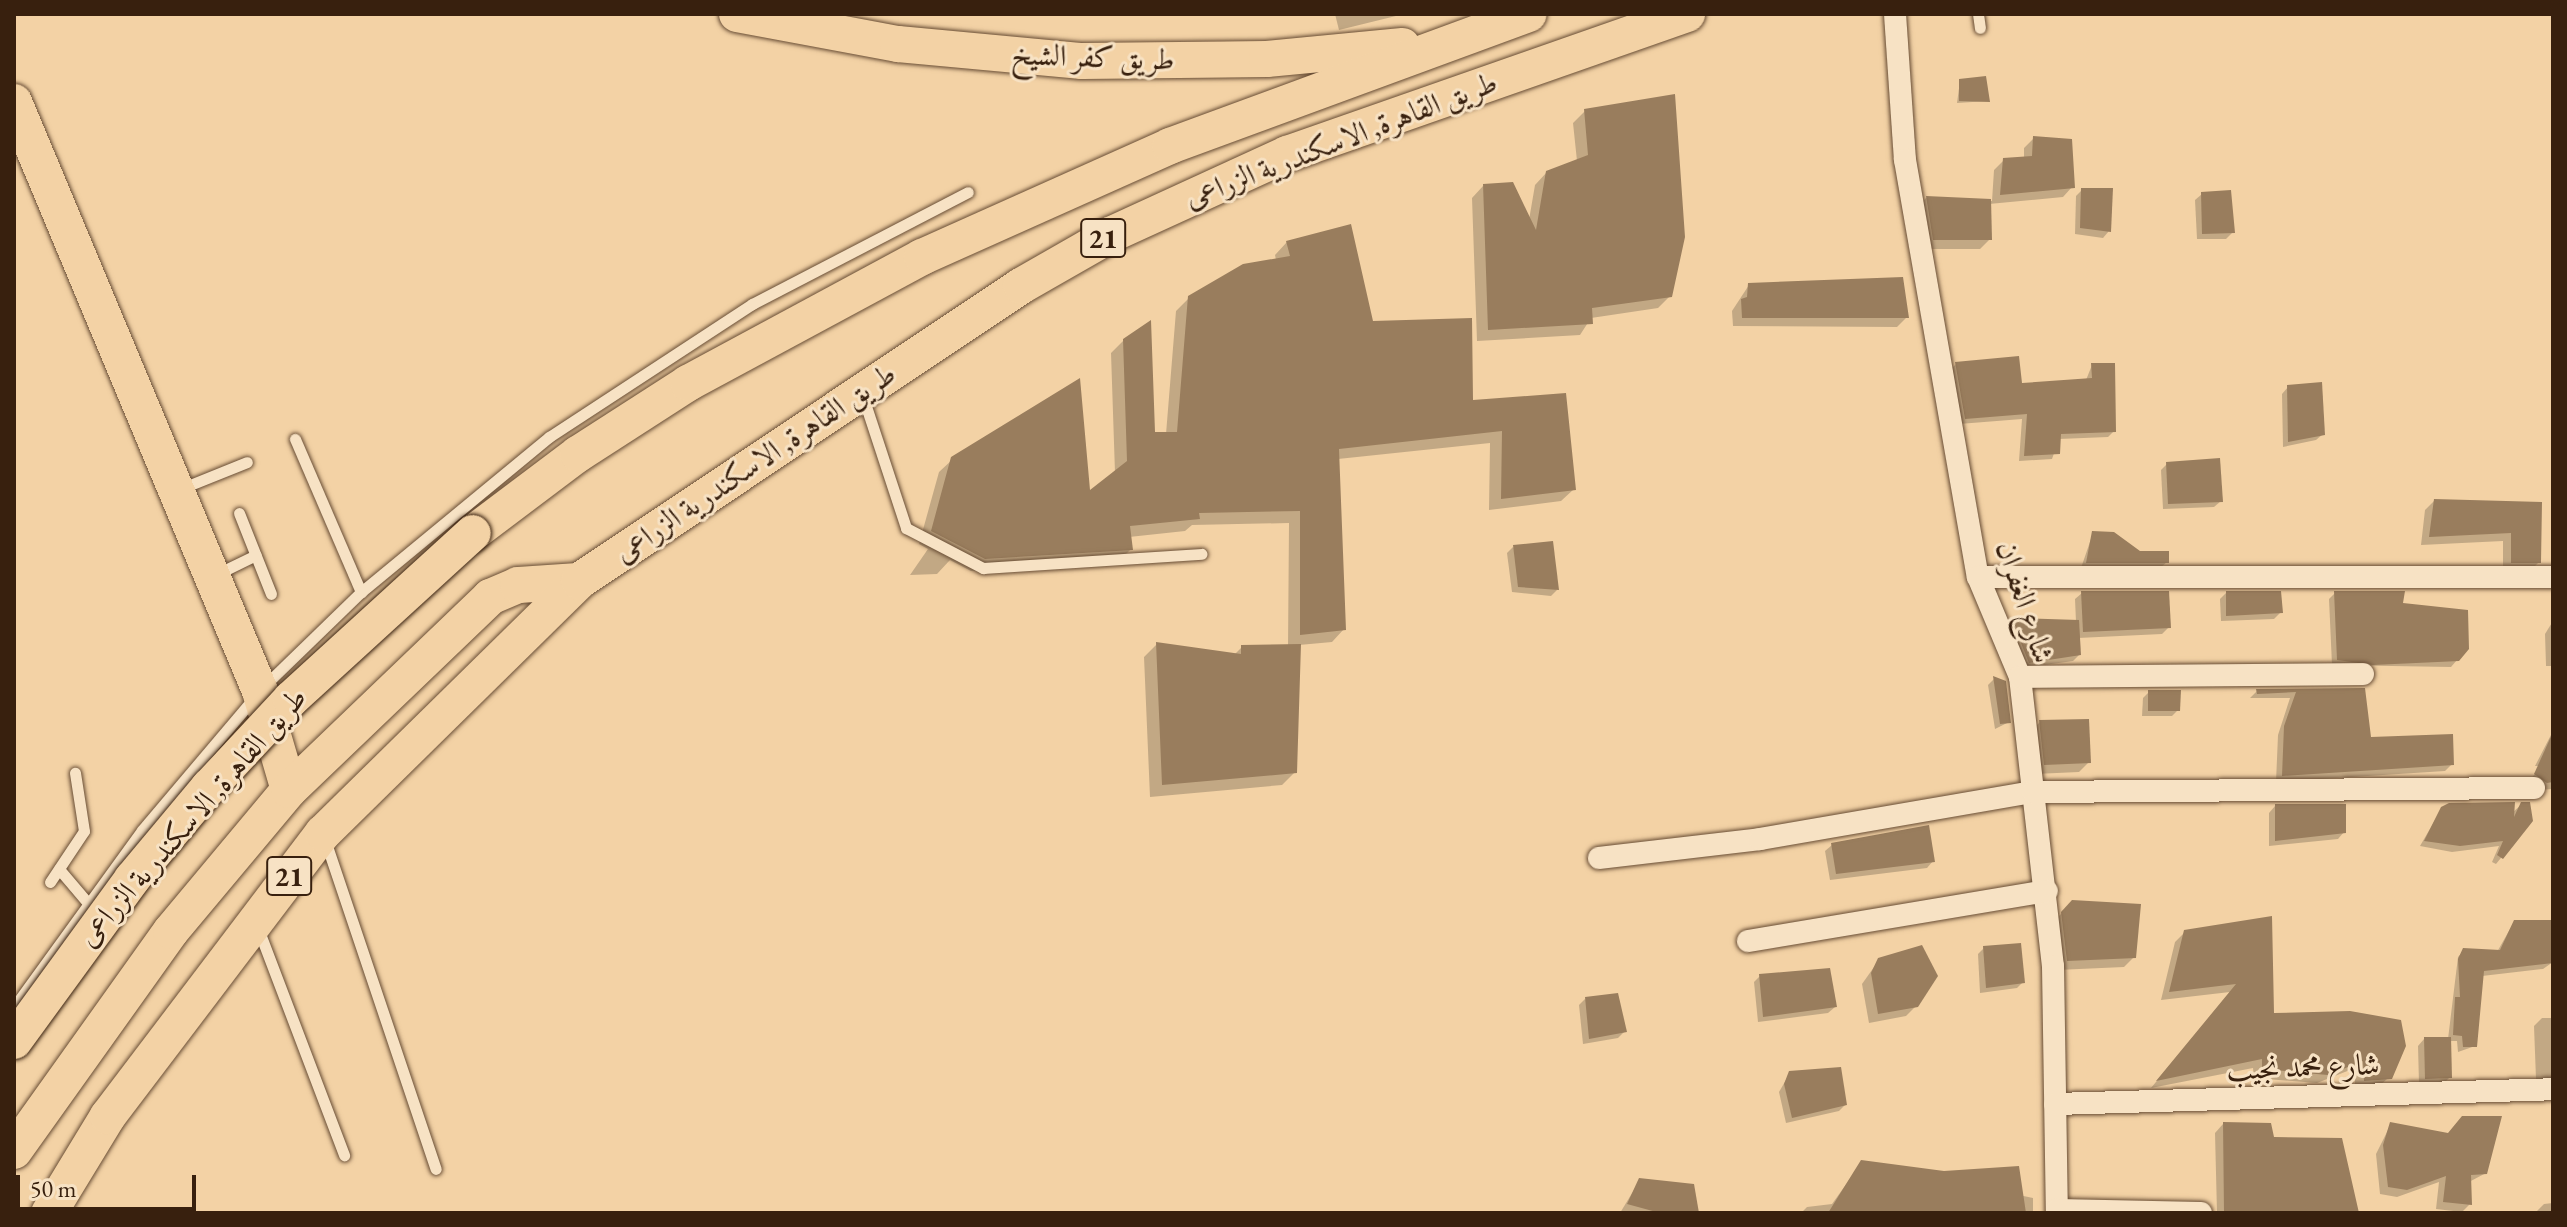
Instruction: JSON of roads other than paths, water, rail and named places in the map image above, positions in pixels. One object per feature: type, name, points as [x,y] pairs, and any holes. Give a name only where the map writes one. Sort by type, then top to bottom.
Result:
[{"type":"highway","name":"طريق كفر الشيخ","points":[[737,14],[898,44],[1082,61],[1267,59],[1451,40]]},
{"type":"highway","name":"طريق القاهرة, الاسكندرية الزراعى","points":[[14,1041],[123,891],[209,787],[291,699],[473,533],[578,454],[688,383],[922,257],[1170,146],[1451,40],[1529,14]]},
{"type":"highway","name":"طريق القاهرة, الاسكندرية الزراعى","points":[[49,1213],[108,1116],[323,833],[579,581],[1021,286],[1197,192],[1287,154],[1687,14]]},
{"type":"highway","points":[[14,102],[260,691],[289,790]]},
{"type":"highway","points":[[14,1151],[171,931],[289,790],[490,597],[548,579],[579,581]]},
{"type":"street","name":"شارع الغفران","points":[[1895,14],[1905,160],[1978,577],[2020,677],[2047,891],[2057,1212]]},
{"type":"street","points":[[1978,577],[2553,577]]},
{"type":"street","points":[[2020,677],[2363,674]]},
{"type":"street","points":[[1599,858],[1760,839],[2033,792],[2534,788]]},
{"type":"street","points":[[1748,941],[2047,891]]},
{"type":"street","name":"شارع محمد نجيب","points":[[2055,1104],[2553,1089]]},
{"type":"street","points":[[2057,1212],[2201,1213]]},
{"type":"lane","points":[[1978,14],[1980,28]]},
{"type":"lane","points":[[14,1007],[87,902],[260,691],[361,592],[525,456],[649,368],[859,245],[968,192]]},
{"type":"lane","points":[[862,392],[901,520],[920,539],[997,571],[1202,554]]},
{"type":"lane","points":[[295,439],[361,592]]},
{"type":"lane","points":[[175,492],[247,462]]},
{"type":"lane","points":[[239,513],[271,594]]},
{"type":"lane","points":[[211,577],[256,555]]},
{"type":"lane","points":[[50,882],[86,823],[75,773]]},
{"type":"lane","points":[[323,833],[436,1169]]},
{"type":"lane","points":[[59,869],[87,902]]},
{"type":"lane","points":[[254,920],[344,1155]]}]
